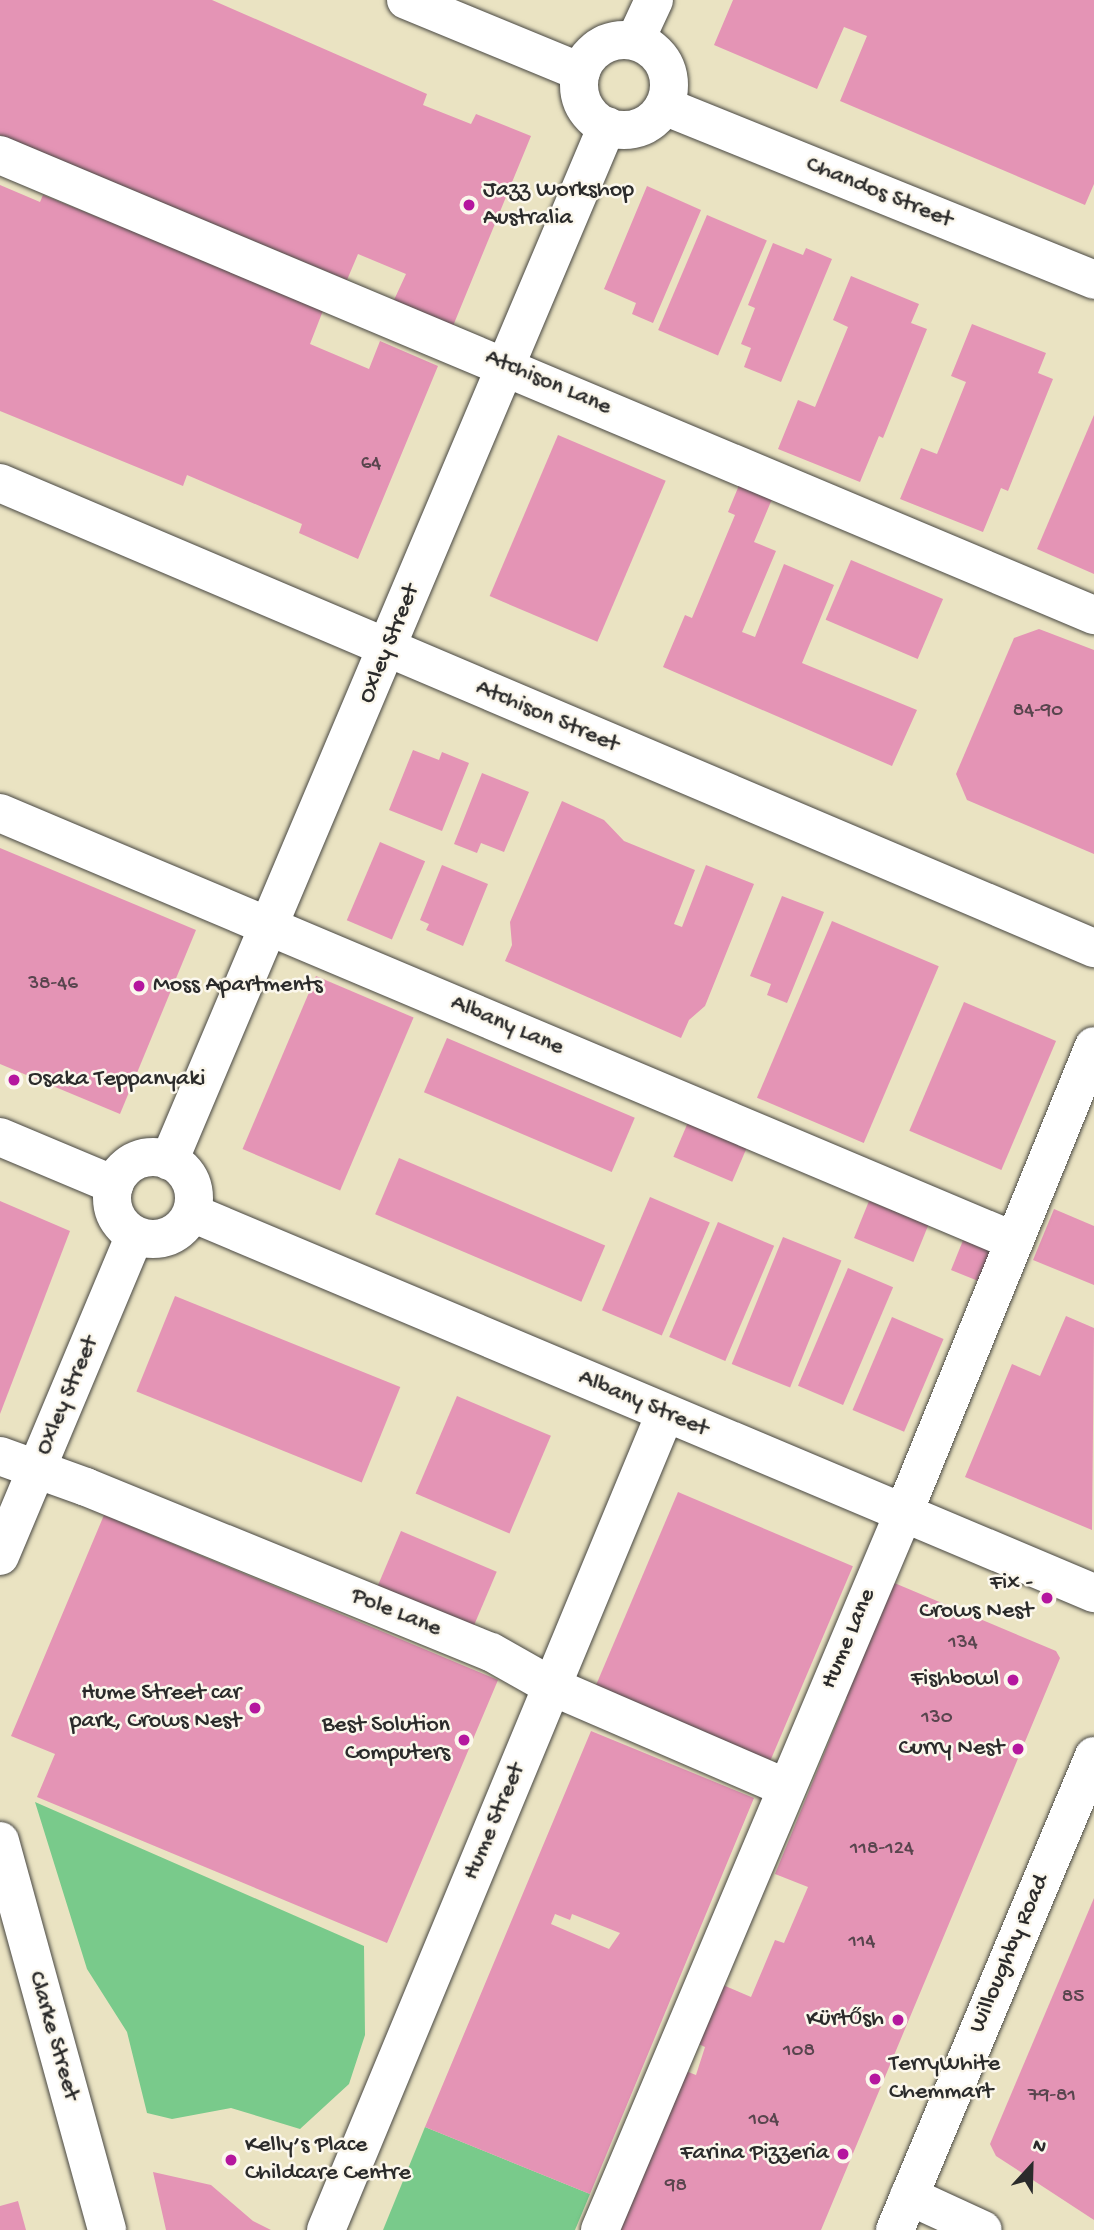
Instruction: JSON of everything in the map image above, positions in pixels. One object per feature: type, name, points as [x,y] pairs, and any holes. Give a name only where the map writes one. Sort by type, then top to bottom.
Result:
[{"type":"street","points":[[406,0],[581,72]]},
{"type":"street","points":[[635,41],[654,0]]},
{"type":"street","points":[[635,41],[658,55],[665,66],[669,79],[664,106],[646,124],[634,129],[607,126],[581,99],[581,72],[601,47],[635,41]]},
{"type":"street","name":"Chandos Street","points":[[664,106],[1094,280]]},
{"type":"street","name":"Oxley Street","points":[[169,1161],[272,925],[607,126]]},
{"type":"street","name":"Atchison Lane","points":[[0,155],[1094,615]]},
{"type":"street","name":"Atchison Street","points":[[0,483],[1094,948]]},
{"type":"street","name":"Albany Lane","points":[[0,813],[272,925],[1014,1241]]},
{"type":"street","name":"Hume Lane","points":[[600,2230],[784,1787],[904,1513],[1094,1046]]},
{"type":"street","points":[[0,1137],[114,1185]]},
{"type":"street","points":[[136,1161],[169,1161],[191,1182],[192,1213],[169,1236],[135,1236],[115,1214],[114,1185],[136,1161]]},
{"type":"street","name":"Albany Street","points":[[192,1213],[1094,1593]]},
{"type":"street","name":"Oxley Street","points":[[0,1556],[135,1236]]},
{"type":"street","name":"Hume Street","points":[[326,2230],[664,1414]]},
{"type":"street","name":"Pole Lane","points":[[0,1456],[260,1568],[491,1653],[551,1686],[784,1787]]},
{"type":"street","name":"Willoughby Road","points":[[902,2213],[1094,1756]]},
{"type":"street","name":"Clarke Street","points":[[0,1841],[107,2230]]},
{"type":"street","points":[[902,2213],[983,2230]]},
{"type":"green space","points":[[35,1802],[364,1946],[365,2035],[349,2084],[300,2129],[231,2108],[172,2119],[147,2113],[127,2032],[87,1969]]},
{"type":"green space","points":[[425,2127],[590,2194],[575,2230],[383,2230]]},
{"type":"building","points":[[0,0],[212,0],[427,94],[423,105],[471,124],[476,114],[531,136],[453,326],[394,300],[406,274],[358,254],[347,280],[0,135]]},
{"type":"building","points":[[733,0],[1094,0],[1094,184],[1085,205],[840,101],[867,36],[844,27],[817,89],[714,45]]},
{"type":"building","points":[[0,185],[40,202],[43,195],[324,308],[310,344],[369,369],[380,341],[438,366],[358,559],[299,533],[302,524],[187,475],[183,486],[0,411]]},
{"type":"building","points":[[647,186],[701,210],[653,323],[632,314],[636,303],[604,289]]},
{"type":"building","points":[[707,215],[767,240],[718,355],[658,330]]},
{"type":"building","points":[[773,243],[803,255],[806,248],[832,259],[781,382],[744,367],[751,348],[741,344],[755,308],[748,305]]},
{"type":"building","points":[[851,276],[919,304],[911,323],[927,329],[883,438],[879,436],[860,482],[778,449],[798,400],[815,407],[848,327],[833,320]]},
{"type":"building","points":[[972,324],[1046,353],[1038,373],[1053,379],[1008,491],[1001,488],[983,532],[900,499],[921,448],[937,454],[966,382],[951,376]]},
{"type":"building","points":[[1094,415],[1094,574],[1037,549]]},
{"type":"building","points":[[558,435],[666,481],[597,642],[490,596]]},
{"type":"building","points":[[742,478],[775,492],[754,542],[776,551],[742,632],[755,637],[784,564],[834,585],[802,663],[917,710],[892,766],[663,667],[685,615],[692,618],[735,515],[728,512]]},
{"type":"building","points":[[851,560],[943,599],[918,659],[826,620]]},
{"type":"building","points":[[1039,629],[1094,650],[1094,854],[967,800],[956,774],[1014,638]]},
{"type":"building","points":[[413,750],[439,760],[442,752],[469,763],[442,831],[389,810]]},
{"type":"building","points":[[482,773],[529,792],[504,852],[481,843],[477,853],[454,844]]},
{"type":"building","points":[[562,801],[604,820],[624,841],[695,870],[674,924],[682,927],[706,865],[754,884],[705,1006],[689,1020],[681,1038],[505,961],[512,945],[510,922]]},
{"type":"building","points":[[380,842],[425,861],[392,939],[347,920]]},
{"type":"building","points":[[0,848],[196,930],[120,1114],[0,1064]]},
{"type":"building","points":[[442,865],[488,884],[463,946],[426,930],[429,924],[420,920]]},
{"type":"building","points":[[782,896],[824,912],[787,1003],[767,995],[771,984],[750,976]]},
{"type":"building","points":[[832,921],[939,966],[864,1143],[757,1098]]},
{"type":"building","points":[[316,976],[414,1017],[340,1190],[243,1149]]},
{"type":"building","points":[[964,1002],[1056,1041],[1001,1170],[909,1131]]},
{"type":"building","points":[[447,1038],[635,1118],[612,1172],[424,1092]]},
{"type":"building","points":[[689,1120],[748,1145],[732,1182],[673,1157]]},
{"type":"building","points":[[399,1158],[605,1246],[581,1302],[375,1214]]},
{"type":"building","points":[[650,1197],[710,1222],[662,1336],[602,1310]]},
{"type":"building","points":[[0,1201],[70,1231],[0,1414]]},
{"type":"building","points":[[869,1201],[928,1225],[913,1262],[854,1238]]},
{"type":"building","points":[[1054,1209],[1094,1226],[1094,1285],[1033,1260]]},
{"type":"building","points":[[718,1222],[774,1246],[725,1361],[669,1337]]},
{"type":"building","points":[[966,1233],[996,1245],[981,1282],[951,1270]]},
{"type":"building","points":[[783,1237],[841,1261],[790,1388],[732,1364]]},
{"type":"building","points":[[848,1268],[893,1287],[843,1405],[798,1386]]},
{"type":"building","points":[[175,1296],[400,1387],[362,1483],[136,1391]]},
{"type":"building","points":[[1066,1316],[1094,1328],[1092,1530],[965,1477],[1012,1364],[1040,1376]]},
{"type":"building","points":[[892,1317],[944,1339],[904,1432],[853,1410]]},
{"type":"building","points":[[457,1396],[551,1436],[509,1533],[416,1494]]},
{"type":"building","points":[[678,1492],[853,1566],[770,1762],[595,1688]]},
{"type":"building","name":"Hume Street car park, Crows Nest","points":[[104,1515],[498,1680],[387,1943],[37,1797],[55,1754],[11,1736]]},
{"type":"building","points":[[401,1531],[497,1572],[472,1630],[376,1589]]},
{"type":"building","points":[[892,1582],[1056,1651],[1060,1658],[821,2230],[617,2230],[683,2070],[696,2075],[705,2047],[690,2040],[716,1982],[751,1997],[775,1940],[784,1943],[808,1887],[775,1874],[847,1698],[837,1694]]},
{"type":"building","points":[[591,1731],[754,1798],[590,2194],[425,2127]],"holes":[[[555,1914],[570,1920],[572,1914],[620,1933],[609,1949],[551,1924]]]},
{"type":"building","points":[[1094,1898],[1094,2220],[996,2156],[990,2144]]},
{"type":"building","points":[[153,2172],[211,2185],[253,2221],[271,2230],[166,2230]]},
{"type":"building","points":[[18,2201],[26,2230],[0,2230],[0,2206]]},
{"type":"place","name":"Jazz Workshop Australia","points":[[469,205]]},
{"type":"place","name":"Moss Apartments","points":[[139,986]]},
{"type":"place","name":"Osaka Teppanyaki","points":[[14,1080]]},
{"type":"place","name":"Fix - Crows Nest","points":[[1047,1598]]},
{"type":"place","name":"Fishbowl","points":[[1013,1680]]},
{"type":"place","name":"Hume Street car park, Crows Nest","points":[[255,1708]]},
{"type":"place","name":"Best Solution Computers","points":[[464,1740]]},
{"type":"place","name":"Curry Nest","points":[[1018,1749]]},
{"type":"place","name":"Kürtősh","points":[[898,2020]]},
{"type":"place","name":"TerryWhite Chemmart","points":[[875,2079]]},
{"type":"place","name":"Farina Pizzeria","points":[[843,2154]]},
{"type":"place","name":"Kelly’s Place Childcare Centre","points":[[231,2160]]}]
